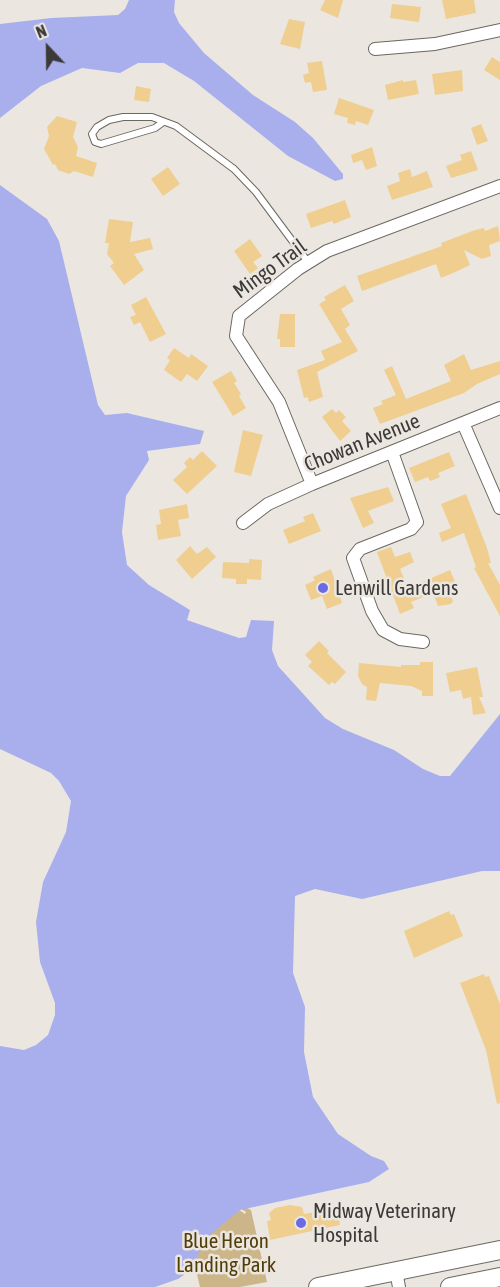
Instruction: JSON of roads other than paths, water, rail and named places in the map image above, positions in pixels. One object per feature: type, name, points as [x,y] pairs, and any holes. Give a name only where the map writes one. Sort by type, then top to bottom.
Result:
[{"type":"main road","points":[[318,1287],[398,1279],[500,1250]]},
{"type":"main road","points":[[450,1287],[495,1281]]},
{"type":"street","points":[[375,49],[435,44],[500,30]]},
{"type":"street","name":"Mingo Trail","points":[[312,484],[279,402],[229,326],[243,310],[308,262],[327,251],[500,186]]},
{"type":"street","name":"Chowan Avenue","points":[[243,523],[268,504],[312,484],[500,408]]},
{"type":"street","points":[[463,423],[500,508]]},
{"type":"street","points":[[392,452],[417,522],[411,529],[360,549],[352,558],[372,611],[383,630],[400,639],[423,642]]},
{"type":"lane","points":[[163,122],[155,128],[101,144],[95,142],[92,134],[97,127],[108,120],[123,117],[152,117],[176,126],[234,169],[256,192],[308,262]]},
{"type":"water","points":[[129,0],[175,0],[174,12],[179,23],[204,53],[253,95],[295,122],[313,138],[343,174],[343,179],[335,181],[288,156],[194,81],[164,63],[138,63],[120,73],[82,68],[41,86],[0,118],[0,24],[51,18],[118,15],[125,9]]},
{"type":"water","points":[[0,185],[47,219],[59,241],[98,405],[105,415],[127,413],[204,431],[200,444],[147,451],[149,460],[126,496],[122,532],[127,565],[149,585],[190,610],[187,620],[239,638],[246,637],[251,620],[274,621],[272,650],[278,666],[325,718],[343,729],[394,750],[423,769],[440,776],[450,776],[500,714],[500,871],[482,871],[362,899],[315,889],[295,896],[293,973],[305,1007],[304,1052],[313,1097],[338,1134],[371,1156],[384,1161],[389,1169],[369,1182],[240,1210],[206,1238],[191,1270],[178,1279],[155,1287],[0,1287],[0,1046],[24,1050],[36,1045],[48,1035],[55,1015],[55,1003],[40,962],[36,922],[43,882],[66,832],[71,801],[59,781],[51,773],[0,749]]},
{"type":"place","name":"Lenwill Gardens","points":[[323,588]]},
{"type":"place","name":"Midway Veterinary Hospital","points":[[301,1223]]},
{"type":"park label","name":"Blue Heron Landing Park","points":[[226,1253]]}]
